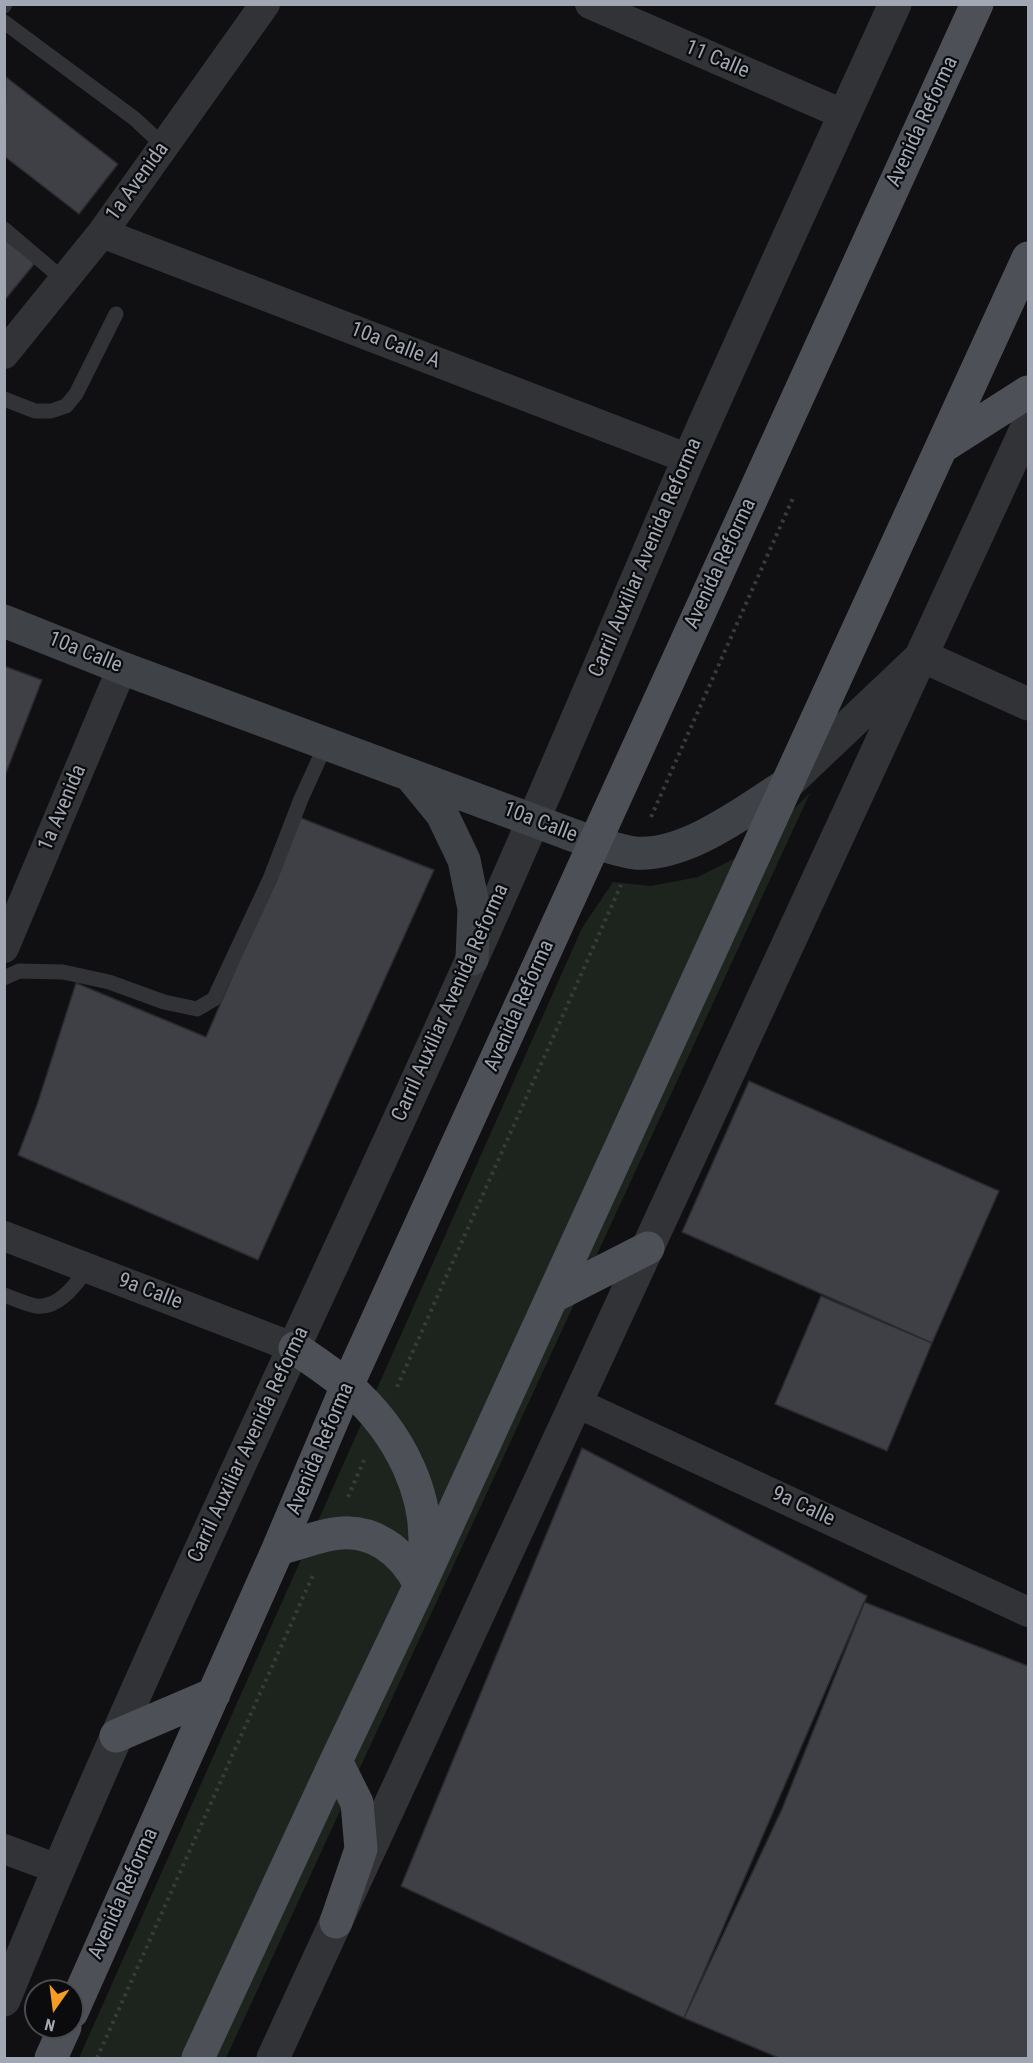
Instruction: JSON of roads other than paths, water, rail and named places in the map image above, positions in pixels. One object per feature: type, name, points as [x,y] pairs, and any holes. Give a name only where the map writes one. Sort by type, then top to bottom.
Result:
[{"type":"main road","name":"Avenida Reforma","points":[[84,1985],[278,1550],[347,1386],[977,4]]},
{"type":"main road","points":[[198,2058],[420,1585],[1029,258]]},
{"type":"main road","points":[[942,447],[1029,392]]},
{"type":"main road","name":"10a Calle","points":[[4,621],[122,668],[594,843],[635,853],[663,851],[694,840],[786,785]]},
{"type":"main road","points":[[410,775],[442,814],[464,860],[474,909],[472,959]]},
{"type":"main road","points":[[552,1297],[648,1248]]},
{"type":"main road","points":[[295,1348],[347,1386],[381,1421],[400,1449],[415,1481],[423,1515],[425,1550],[420,1585]]},
{"type":"main road","points":[[278,1550],[332,1534],[363,1534],[378,1539],[403,1558],[420,1585]]},
{"type":"main road","points":[[116,1736],[214,1694]]},
{"type":"main road","points":[[336,1761],[357,1803],[361,1849],[336,1922]]},
{"type":"main road","points":[[51,2058],[60,2039]]},
{"type":"street","name":"1a Avenida","points":[[4,354],[102,233],[265,4]]},
{"type":"street","name":"11 Calle","points":[[590,4],[845,115]]},
{"type":"street","name":"Carril Auxiliar Avenida Reforma","points":[[4,2000],[116,1736],[212,1522],[295,1348],[472,959],[689,459],[895,4]]},
{"type":"street","name":"10a Calle A","points":[[102,233],[689,459]]},
{"type":"street","points":[[273,2058],[1029,425]]},
{"type":"street","points":[[922,656],[1029,704]]},
{"type":"street","name":"10a Calle","points":[[786,785],[922,656]]},
{"type":"street","name":"1a Avenida","points":[[4,948],[122,668]]},
{"type":"street","name":"9a Calle","points":[[4,1236],[295,1348]]},
{"type":"street","name":"9a Calle","points":[[577,1402],[1029,1612]]},
{"type":"street","points":[[4,1849],[58,1869]]},
{"type":"lane","points":[[4,22],[135,119],[164,146]]},
{"type":"lane","points":[[4,229],[64,280]]},
{"type":"lane","points":[[4,399],[35,411],[51,411],[66,406],[76,394],[116,314]]},
{"type":"lane","points":[[4,978],[19,971],[63,972],[109,982],[164,1002],[197,1009],[214,999],[270,879],[301,799],[326,744]]},
{"type":"lane","points":[[4,1295],[38,1306],[57,1301],[73,1287],[88,1268]]}]
